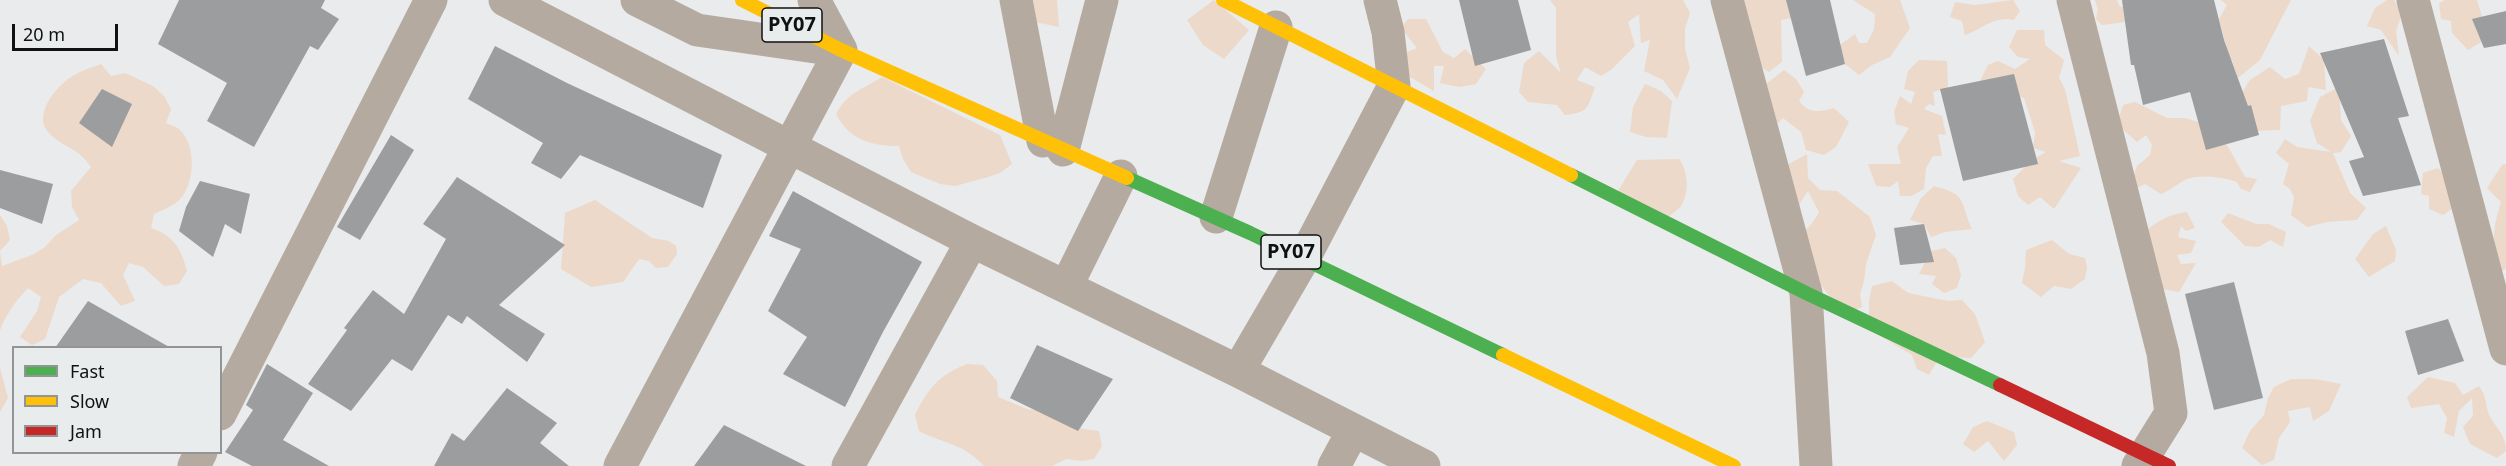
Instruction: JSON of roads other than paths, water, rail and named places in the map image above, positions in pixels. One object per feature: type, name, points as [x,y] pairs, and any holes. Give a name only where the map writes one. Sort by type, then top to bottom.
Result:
[{"type":"main road","name":"PY07","points":[[742,0],[841,50],[1304,258],[1734,466]]},
{"type":"main road","points":[[1223,0],[1806,293],[2151,462]]},
{"type":"street","points":[[222,410],[431,0]]},
{"type":"street","points":[[505,0],[972,241],[1424,466]]},
{"type":"street","points":[[637,0],[697,30],[841,50]]},
{"type":"street","points":[[814,0],[841,50]]},
{"type":"street","points":[[1016,0],[1053,146]]},
{"type":"street","points":[[1053,146],[1102,0]]},
{"type":"street","points":[[1238,372],[1304,258],[1394,86],[1388,32],[1380,0]]},
{"type":"street","points":[[1727,0],[1806,293],[1816,466]]},
{"type":"street","points":[[2073,0],[2163,353],[2171,413],[2151,462]]},
{"type":"street","points":[[2413,0],[2506,349]]},
{"type":"street","points":[[1216,217],[1276,27]]},
{"type":"street","points":[[620,466],[841,50]]},
{"type":"street","points":[[1066,287],[1121,176]]},
{"type":"street","points":[[848,466],[972,241]]},
{"type":"street","points":[[1334,466],[1353,431]]}]
